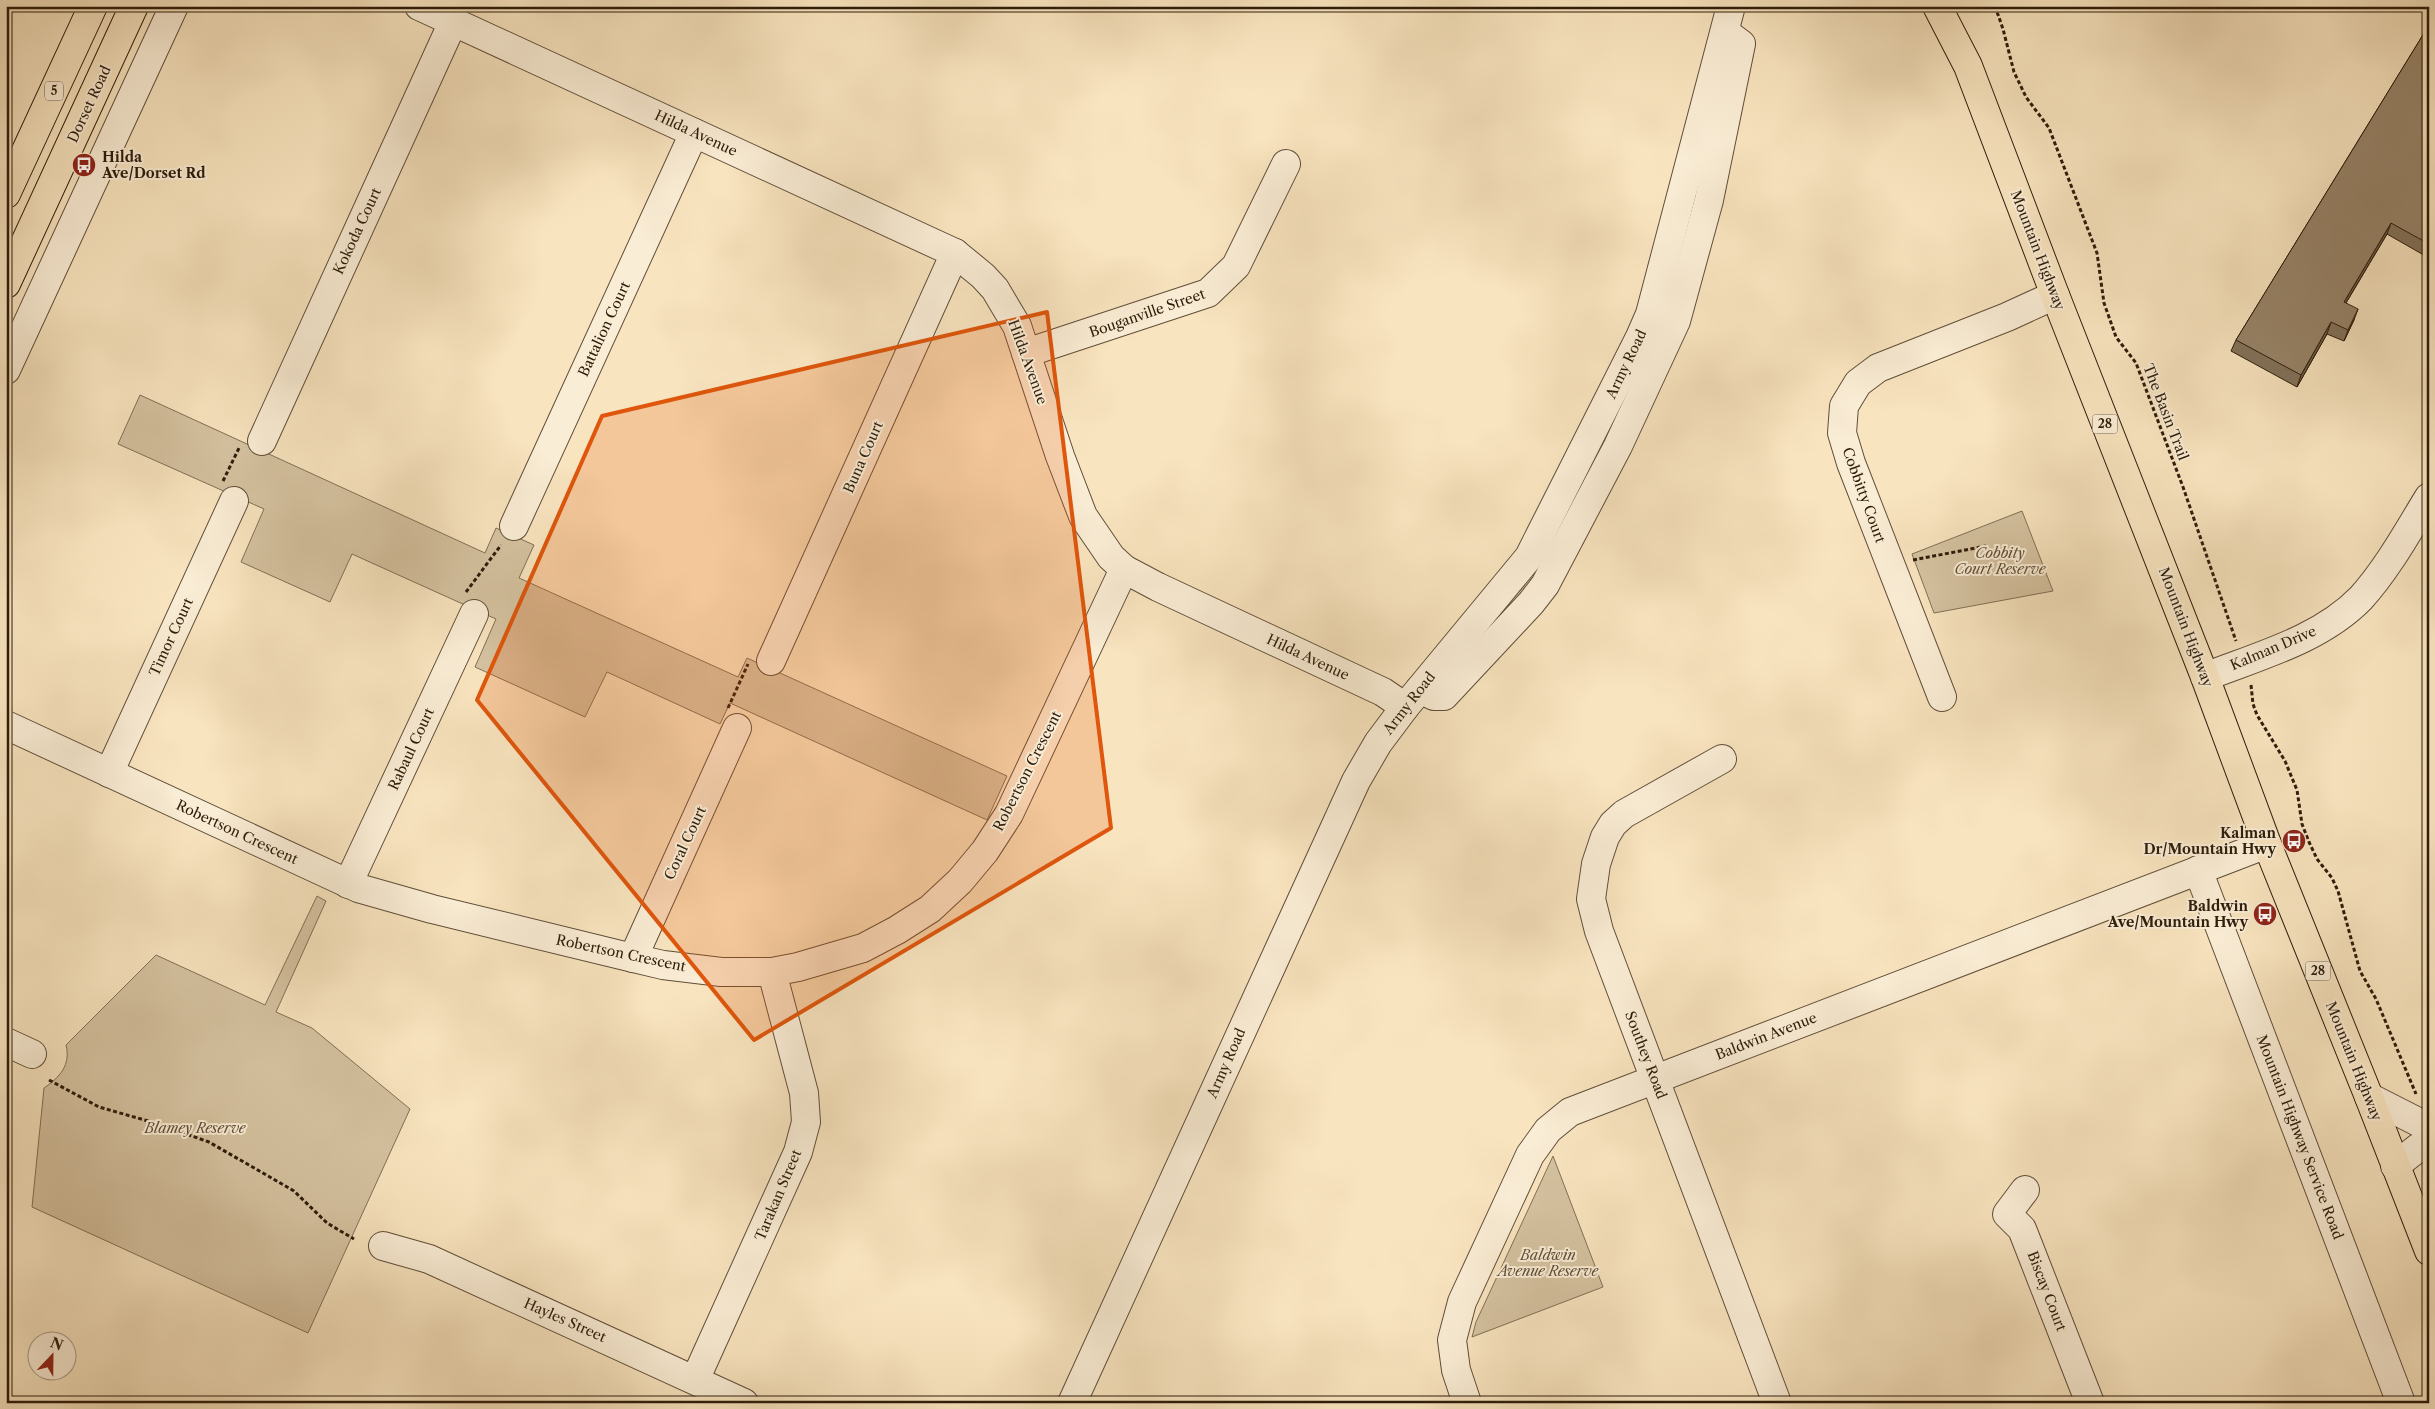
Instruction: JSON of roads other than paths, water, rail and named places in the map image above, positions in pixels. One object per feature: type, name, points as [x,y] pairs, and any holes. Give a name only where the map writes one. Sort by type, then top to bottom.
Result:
[{"type":"main road","name":"5","points":[[9,181],[93,6]]},
{"type":"main road","name":"Dorset Road","points":[[6,284],[134,6]]},
{"type":"main road","name":"Mountain Highway","points":[[1937,6],[1968,66],[2055,296],[2206,676],[2267,844],[2429,1251]]},
{"type":"main road","points":[[9,181],[59,168]]},
{"type":"street","points":[[6,370],[174,6]]},
{"type":"street","name":"Hilda Avenue","points":[[419,6],[955,253],[983,276],[995,289],[1017,326],[1060,456],[1083,516],[1111,557],[1124,569],[1158,587],[1383,692],[1413,698]]},
{"type":"street","name":"Army Road","points":[[1072,1403],[1356,781],[1378,743],[1529,557],[1640,337],[1650,314],[1731,6]]},
{"type":"street","name":"Kokoda Court","points":[[252,441],[453,22]]},
{"type":"street","name":"Battalion Court","points":[[514,526],[694,132]]},
{"type":"street","name":"Bouganville Street","points":[[1026,352],[1208,293],[1236,266],[1286,164]]},
{"type":"street","name":"Buna Court","points":[[761,659],[955,253]]},
{"type":"street","name":"Cobbitty Court","points":[[1942,697],[1851,463],[1842,433],[1844,406],[1858,383],[1878,368],[2055,296]]},
{"type":"street","name":"Timor Court","points":[[109,772],[228,492]]},
{"type":"street","name":"Kalman Drive","points":[[2206,676],[2291,644],[2326,626],[2360,598],[2394,555],[2429,497]]},
{"type":"street","name":"Robertson Crescent","points":[[6,725],[348,884],[432,909],[663,965],[721,972],[772,972],[798,967],[863,948],[930,909],[960,881],[986,851],[1009,814],[1124,569]]},
{"type":"street","name":"Rabaul Court","points":[[348,884],[469,605]]},
{"type":"street","name":"Coral Court","points":[[632,958],[731,722]]},
{"type":"street","name":"Southey Road","points":[[1722,759],[1624,814],[1613,824],[1605,837],[1596,864],[1591,899],[1599,931],[1777,1403]]},
{"type":"street","name":"Baldwin Avenue","points":[[1467,1403],[1456,1370],[1452,1340],[1459,1312],[1530,1155],[1548,1130],[1570,1112],[2267,844]]},
{"type":"street","name":"Mountain Highway Service Road","points":[[2198,870],[2401,1403]]},
{"type":"street","name":"Tarakan Street","points":[[695,1380],[798,1152],[806,1122],[804,1093],[772,972]]},
{"type":"street","points":[[6,1042],[32,1054]]},
{"type":"street","points":[[2369,1097],[2420,1123],[2429,1130]]},
{"type":"street","points":[[2395,1166],[2419,1148],[2429,1148]]},
{"type":"street","name":"Biscay Court","points":[[2025,1190],[2007,1214],[2022,1229],[2090,1403]]},
{"type":"street","name":"Hayles Street","points":[[383,1246],[430,1259],[744,1403]]},
{"type":"place","name":"Hilda Ave/Dorset Rd","points":[[84,165]]},
{"type":"place","name":"Kalman Dr/Mountain Hwy","points":[[2294,841]]},
{"type":"place","name":"Baldwin Ave/Mountain Hwy","points":[[2265,914]]},
{"type":"park label","name":"Cobbity Court Reserve","points":[[2000,562]]},
{"type":"park label","name":"Blamey Reserve","points":[[195,1128]]},
{"type":"park label","name":"Baldwin Avenue Reserve","points":[[1548,1264]]}]
